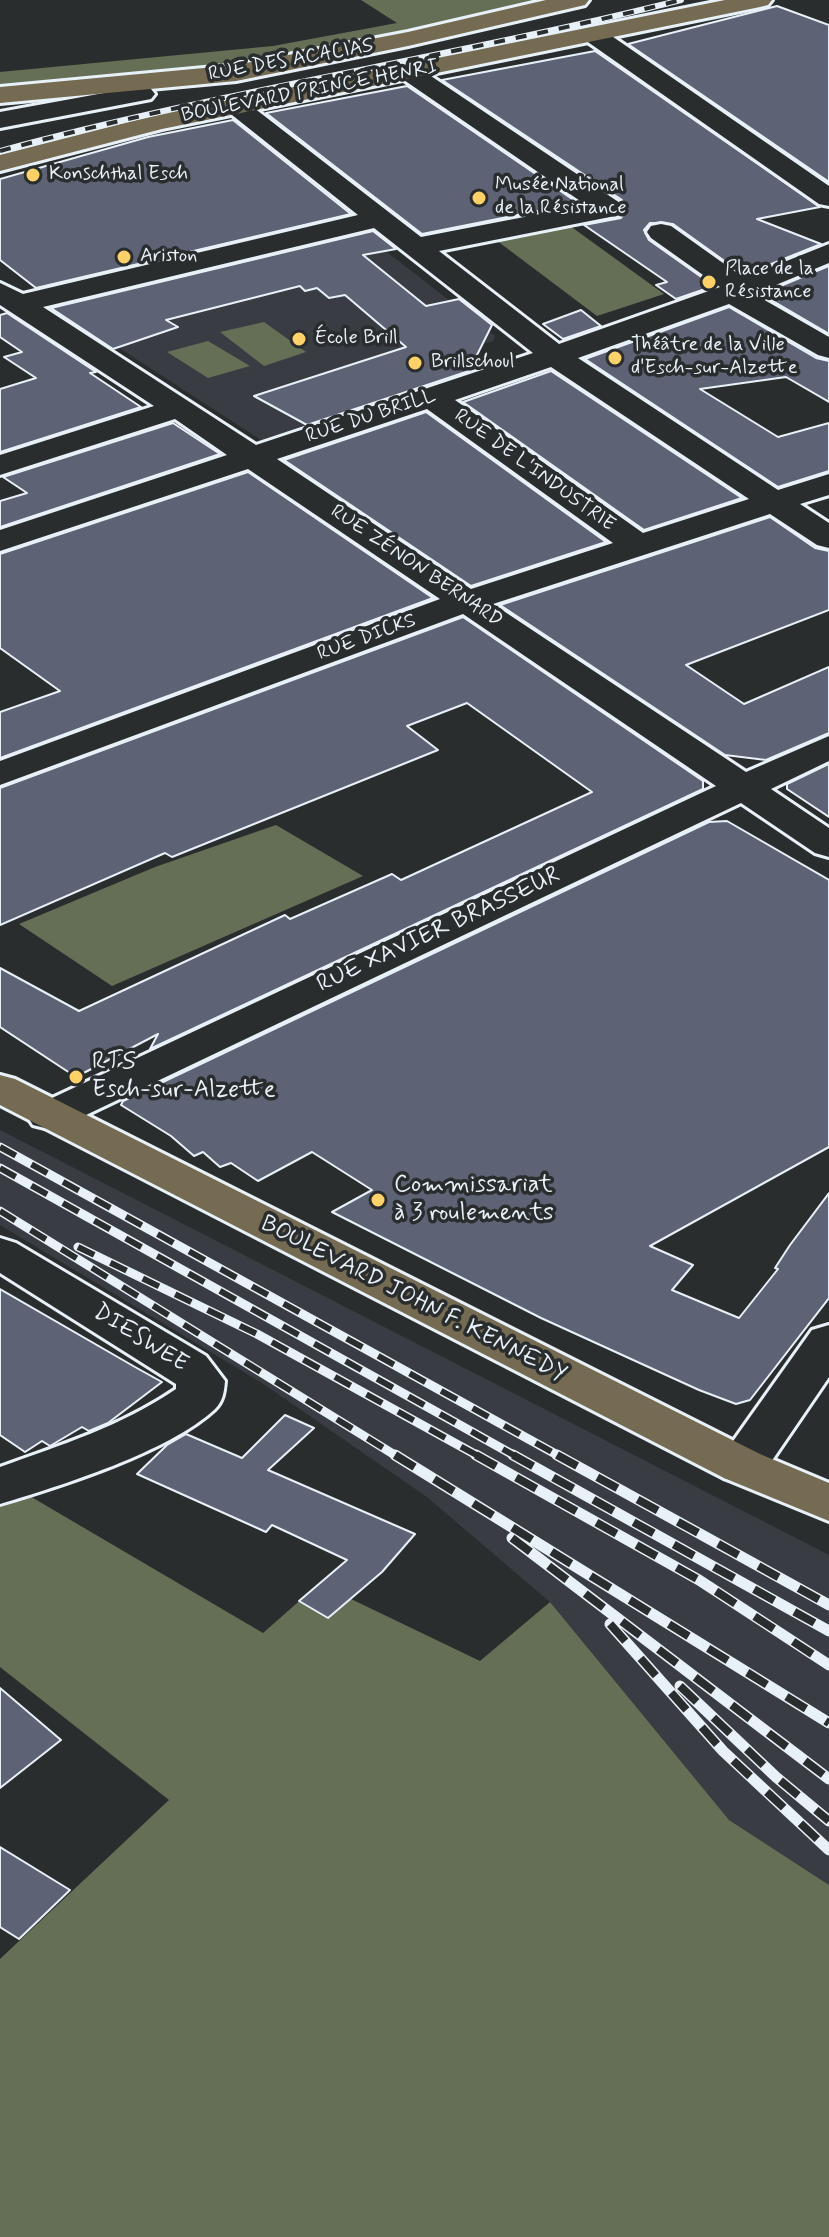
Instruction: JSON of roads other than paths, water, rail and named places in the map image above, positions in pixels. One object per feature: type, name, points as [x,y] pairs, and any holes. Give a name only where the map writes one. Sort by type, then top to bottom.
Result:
[{"type":"main road","name":"RUE DES ACACIAS","points":[[0,95],[236,73],[408,39],[577,0]]},
{"type":"main road","name":"BOULEVARD PRINCE HENRI","points":[[622,29],[733,0]]},
{"type":"main road","name":"BOULEVARD PRINCE HENRI","points":[[0,163],[78,141],[236,106],[760,0]]},
{"type":"main road","name":"BOULEVARD JOHN F. KENNEDY","points":[[0,1088],[49,1116],[742,1466],[829,1503]]},
{"type":"street","points":[[594,35],[829,198]]},
{"type":"street","points":[[410,73],[610,209],[416,247]]},
{"type":"street","points":[[0,120],[142,94]]},
{"type":"street","points":[[236,106],[555,356],[829,538]]},
{"type":"street","points":[[9,298],[379,218]]},
{"type":"street","points":[[661,232],[738,290],[739,298],[829,349]]},
{"type":"street","name":"RUE DU BRILL","points":[[0,541],[555,356],[738,290],[829,253]]},
{"type":"street","name":"RUE ZÉNON BERNARD","points":[[9,298],[253,457],[829,845]]},
{"type":"street","name":"RUE DE L'INDUSTRIE","points":[[431,397],[637,544]]},
{"type":"street","points":[[0,465],[179,408]]},
{"type":"street","name":"RUE DICKS","points":[[0,774],[467,601],[829,484]]},
{"type":"street","name":"RUE XAVIER BRASSEUR","points":[[49,1116],[829,747]]},
{"type":"street","name":"DIESWEE","points":[[0,1253],[189,1367],[201,1381],[199,1396],[183,1409],[113,1443],[0,1486]]},
{"type":"street","points":[[742,1466],[829,1341]]},
{"type":"railway","points":[[0,151],[170,110],[681,0]]},
{"type":"railway","points":[[0,1147],[561,1457]]},
{"type":"railway","points":[[0,1168],[517,1457]]},
{"type":"railway","points":[[0,1211],[398,1457]]},
{"type":"railway","points":[[78,1247],[257,1334],[480,1457]]},
{"type":"railway","points":[[395,1455],[829,1723]]},
{"type":"railway","points":[[476,1455],[699,1580],[829,1665]]},
{"type":"railway","points":[[513,1455],[829,1631]]},
{"type":"railway","points":[[557,1455],[829,1605]]},
{"type":"railway","points":[[512,1538],[829,1779]]},
{"type":"railway","points":[[610,1624],[723,1751],[829,1850]]},
{"type":"railway","points":[[680,1686],[776,1777],[829,1821]]},
{"type":"place","name":"Konschthal Esch","points":[[33,175]]},
{"type":"place","name":"Musée National de la Résistance","points":[[479,198]]},
{"type":"place","name":"Ariston","points":[[124,257]]},
{"type":"place","name":"Place de la Résistance","points":[[709,282]]},
{"type":"place","name":"École Brill","points":[[299,339]]},
{"type":"place","name":"Théâtre de la Ville d'Esch-sur-Alzette","points":[[615,358]]},
{"type":"place","name":"Brillschoul","points":[[415,363]]},
{"type":"place","name":"RTS Esch-sur-Alzette","points":[[76,1077]]},
{"type":"place","name":"Commissariat à 3 roulements","points":[[378,1200]]}]
